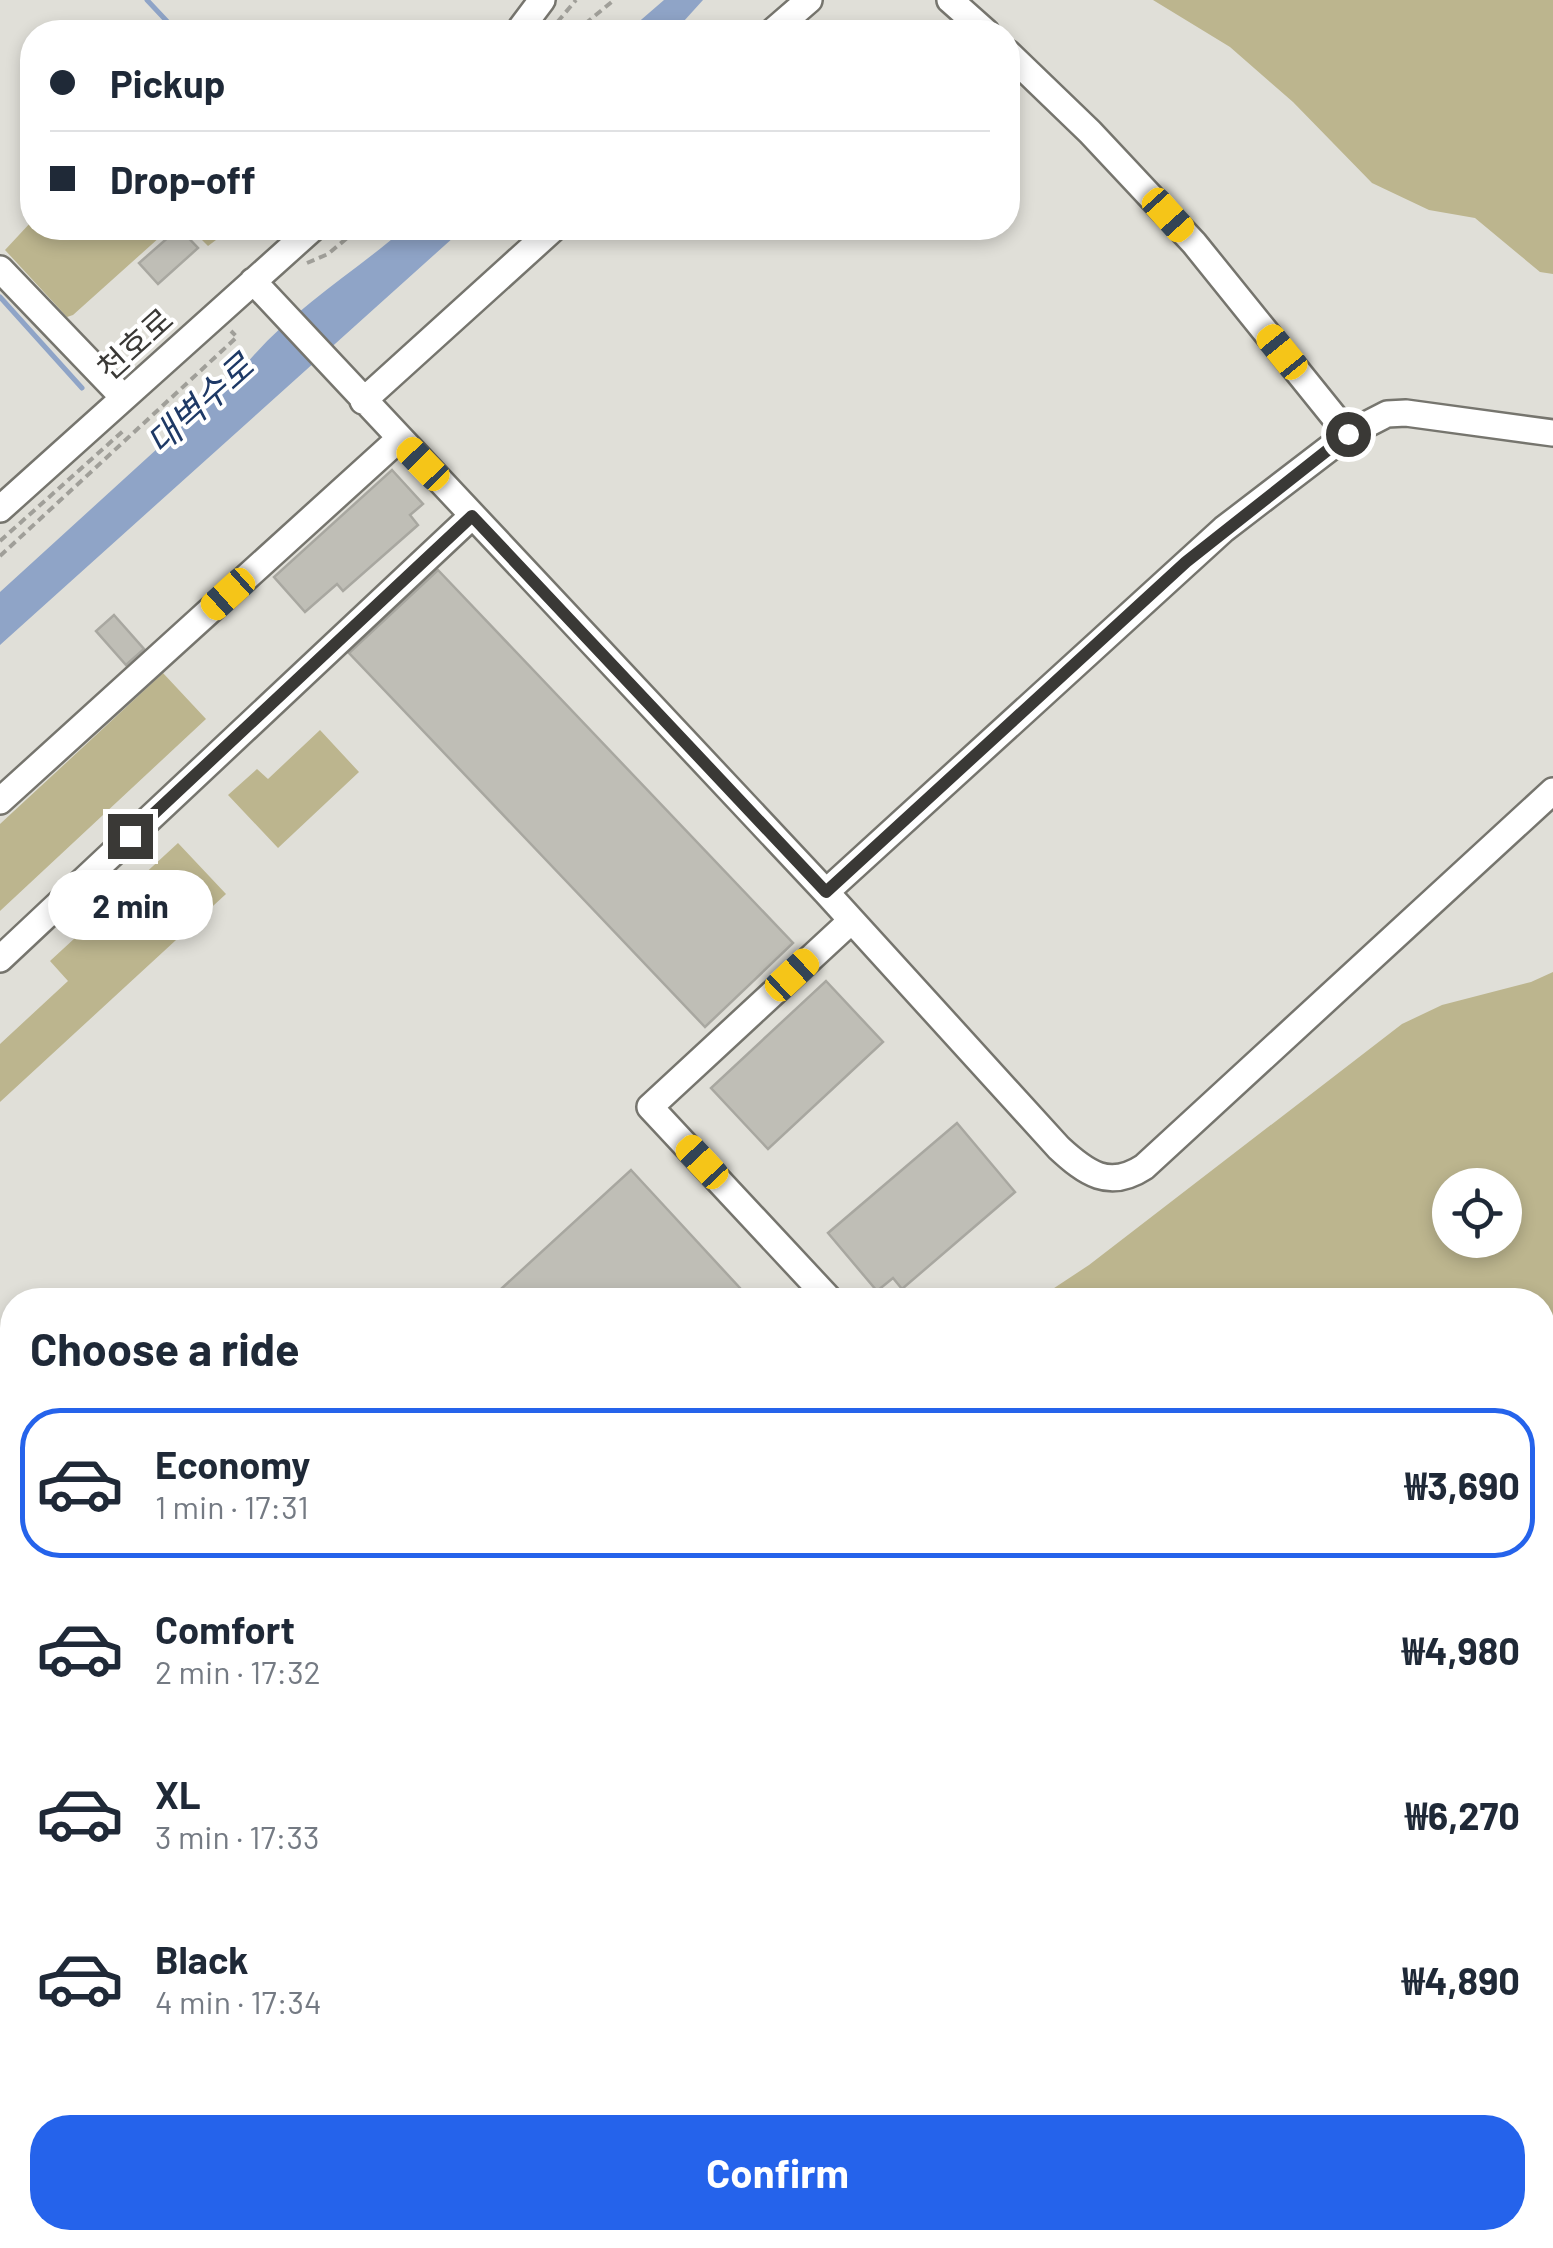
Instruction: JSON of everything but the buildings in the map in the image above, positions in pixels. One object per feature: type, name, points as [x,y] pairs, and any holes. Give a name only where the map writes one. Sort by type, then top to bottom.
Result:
[{"type":"street","points":[[786,20],[809,0]]},
{"type":"street","points":[[950,0],[972,20]]},
{"type":"street","points":[[1020,65],[1090,132],[1194,244],[1348,434]]},
{"type":"street","name":"천호로","points":[[0,509],[299,240]]},
{"type":"street","points":[[363,401],[541,240]]},
{"type":"street","points":[[0,268],[122,396]]},
{"type":"street","points":[[253,281],[826,892],[1059,1148],[1089,1172],[1118,1179],[1131,1176],[1167,1148],[1553,791]]},
{"type":"street","points":[[826,892],[1198,551],[1348,434],[1387,414],[1406,412],[1553,433]]},
{"type":"street","points":[[0,801],[398,439]]},
{"type":"street","points":[[0,959],[472,516]]},
{"type":"street","points":[[819,1288],[650,1107],[851,921]]},
{"type":"path","points":[[559,20],[576,0]]},
{"type":"path","points":[[589,20],[614,0]]},
{"type":"path","points":[[302,265],[328,254],[345,240]]},
{"type":"path","points":[[0,556],[237,337],[230,330]]},
{"type":"shaded area","points":[[1153,0],[1553,0],[1553,274],[1540,272],[1475,218],[1429,210],[1372,183],[1293,102],[1230,47]]},
{"type":"shaded area","points":[[20,234],[20,240],[157,240],[67,317],[5,250]]},
{"type":"shaded area","points":[[163,673],[206,719],[0,911],[0,824]]},
{"type":"shaded area","points":[[320,730],[359,772],[278,848],[228,795],[257,769],[268,779]]},
{"type":"shaded area","points":[[178,843],[226,894],[0,1102],[0,1044],[68,981],[50,961]]},
{"type":"shaded area","points":[[1553,972],[1553,1288],[1054,1288],[1089,1265],[1402,1024],[1442,1005],[1531,982]]},
{"type":"water","points":[[664,0],[703,0],[685,20],[641,20]]},
{"type":"water","points":[[390,240],[451,240],[0,645],[0,592],[237,376],[295,315]]},
{"type":"waterway","points":[[147,0],[166,20]]},
{"type":"waterway","points":[[0,297],[82,388]]},
{"type":"route","points":[[130,836],[472,516],[826,892],[1186,562],[1348,434]]},
{"type":"water label","name":"대벽수로","points":[[199,403]]}]
